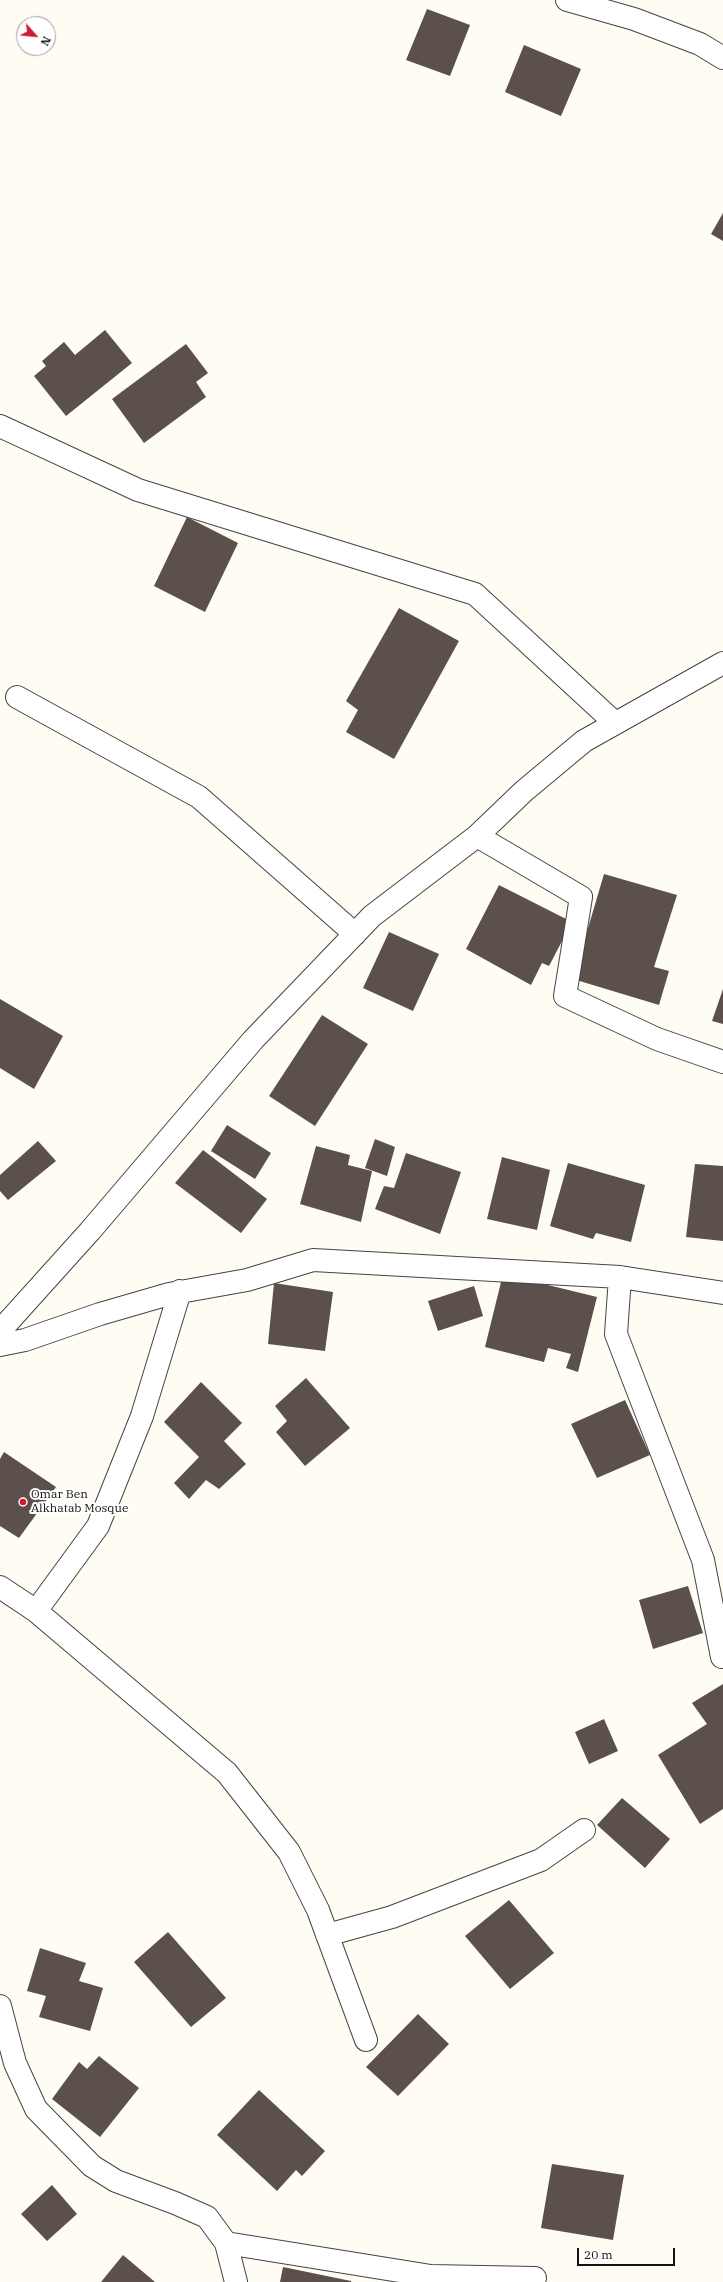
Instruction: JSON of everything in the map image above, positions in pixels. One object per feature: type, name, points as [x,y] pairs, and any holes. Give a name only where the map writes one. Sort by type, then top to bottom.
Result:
[{"type":"street","points":[[567,0],[634,19],[700,44],[723,58]]},
{"type":"street","points":[[0,426],[138,490],[474,594],[615,723]]},
{"type":"street","points":[[0,1331],[69,1256],[253,1040],[372,916],[477,836],[524,791],[584,741],[723,663]]},
{"type":"street","points":[[17,697],[199,797],[355,934]]},
{"type":"street","points":[[477,836],[581,897],[565,996],[657,1039],[723,1062]]},
{"type":"street","points":[[0,1345],[25,1340],[100,1314],[180,1292],[247,1280],[313,1260],[620,1277],[723,1294]]},
{"type":"street","points":[[620,1277],[616,1334],[703,1560],[722,1657]]},
{"type":"street","points":[[36,1611],[98,1526],[142,1416],[180,1292]]},
{"type":"street","points":[[0,1587],[36,1611],[227,1773],[289,1852],[318,1910],[366,2040]]},
{"type":"street","points":[[327,1935],[392,1917],[541,1860],[584,1830]]},
{"type":"street","points":[[0,2006],[15,2063],[36,2109],[92,2166],[116,2181],[175,2203],[206,2217],[226,2243],[236,2282]]},
{"type":"street","points":[[226,2243],[431,2279],[535,2278]]},
{"type":"building","points":[[427,9],[470,25],[450,76],[406,60]]},
{"type":"building","points":[[524,45],[581,69],[561,116],[505,92]]},
{"type":"building","points":[[723,213],[723,241],[711,234]]},
{"type":"building","points":[[105,330],[132,363],[66,416],[34,376],[46,366],[42,361],[64,342],[75,355]]},
{"type":"building","points":[[186,344],[208,373],[196,382],[206,397],[144,443],[112,399]]},
{"type":"building","points":[[187,517],[238,543],[205,612],[154,586]]},
{"type":"building","points":[[399,608],[459,641],[394,759],[346,732],[358,710],[346,701]]},
{"type":"building","points":[[604,874],[677,895],[654,967],[669,971],[659,1005],[573,979]]},
{"type":"building","points":[[499,885],[572,922],[549,966],[542,963],[531,985],[466,949]]},
{"type":"building","points":[[389,932],[439,954],[413,1011],[363,988]]},
{"type":"building","points":[[723,989],[723,1024],[712,1021]]},
{"type":"building","points":[[0,999],[63,1036],[34,1089],[0,1068]]},
{"type":"building","points":[[322,1015],[368,1044],[315,1126],[269,1096]]},
{"type":"building","points":[[227,1125],[271,1153],[255,1179],[211,1151]]},
{"type":"building","points":[[375,1139],[395,1147],[387,1176],[365,1168]]},
{"type":"building","points":[[38,1141],[56,1161],[8,1200],[0,1191],[0,1175]]},
{"type":"building","points":[[316,1146],[350,1155],[348,1165],[372,1171],[361,1222],[300,1204]]},
{"type":"building","points":[[203,1150],[267,1199],[241,1233],[175,1183]]},
{"type":"building","points":[[406,1153],[461,1172],[440,1234],[375,1209],[384,1186],[394,1188]]},
{"type":"building","points":[[502,1157],[550,1170],[537,1230],[487,1219]]},
{"type":"building","points":[[568,1163],[645,1185],[631,1242],[596,1233],[593,1239],[550,1226]]},
{"type":"building","points":[[695,1164],[723,1166],[723,1241],[686,1237]]},
{"type":"building","points":[[503,1274],[597,1297],[578,1372],[566,1368],[571,1354],[548,1348],[544,1362],[485,1347]]},
{"type":"building","points":[[274,1283],[333,1292],[325,1351],[268,1344]]},
{"type":"building","points":[[474,1286],[483,1316],[438,1331],[428,1301]]},
{"type":"building","points":[[306,1378],[350,1428],[305,1466],[276,1432],[287,1421],[275,1406]]},
{"type":"building","points":[[201,1382],[242,1423],[224,1441],[246,1464],[219,1489],[206,1480],[189,1499],[174,1483],[199,1457],[164,1422]]},
{"type":"building","points":[[625,1400],[650,1455],[597,1478],[571,1424]]},
{"type":"building","name":"Omar Ben Alkhatab Mosque","points":[[4,1452],[56,1487],[19,1538],[0,1526],[0,1459]]},
{"type":"building","points":[[688,1586],[703,1633],[653,1649],[639,1600]]},
{"type":"building","points":[[723,1684],[723,1809],[700,1824],[658,1755],[707,1724],[692,1703]]},
{"type":"building","points":[[604,1719],[618,1751],[589,1764],[575,1732]]},
{"type":"building","points":[[622,1798],[670,1839],[645,1868],[597,1825]]},
{"type":"building","points":[[509,1900],[554,1953],[510,1989],[465,1936]]},
{"type":"building","points":[[168,1932],[226,1998],[191,2027],[134,1962]]},
{"type":"building","points":[[40,1948],[86,1963],[79,1981],[103,1988],[90,2031],[39,2017],[46,1996],[27,1991]]},
{"type":"building","points":[[418,2014],[449,2044],[398,2096],[366,2067]]},
{"type":"building","points":[[99,2056],[139,2088],[100,2137],[52,2099],[79,2062],[87,2069]]},
{"type":"building","points":[[259,2090],[325,2151],[302,2176],[296,2170],[277,2191],[217,2135]]},
{"type":"building","points":[[552,2164],[624,2175],[613,2240],[541,2228]]},
{"type":"building","points":[[52,2185],[77,2214],[47,2241],[21,2214]]},
{"type":"building","points":[[123,2255],[155,2282],[101,2282]]},
{"type":"building","points":[[283,2267],[351,2281],[351,2282],[280,2282]]},
{"type":"place","name":"Omar Ben Alkhatab Mosque","points":[[23,1502]]}]
